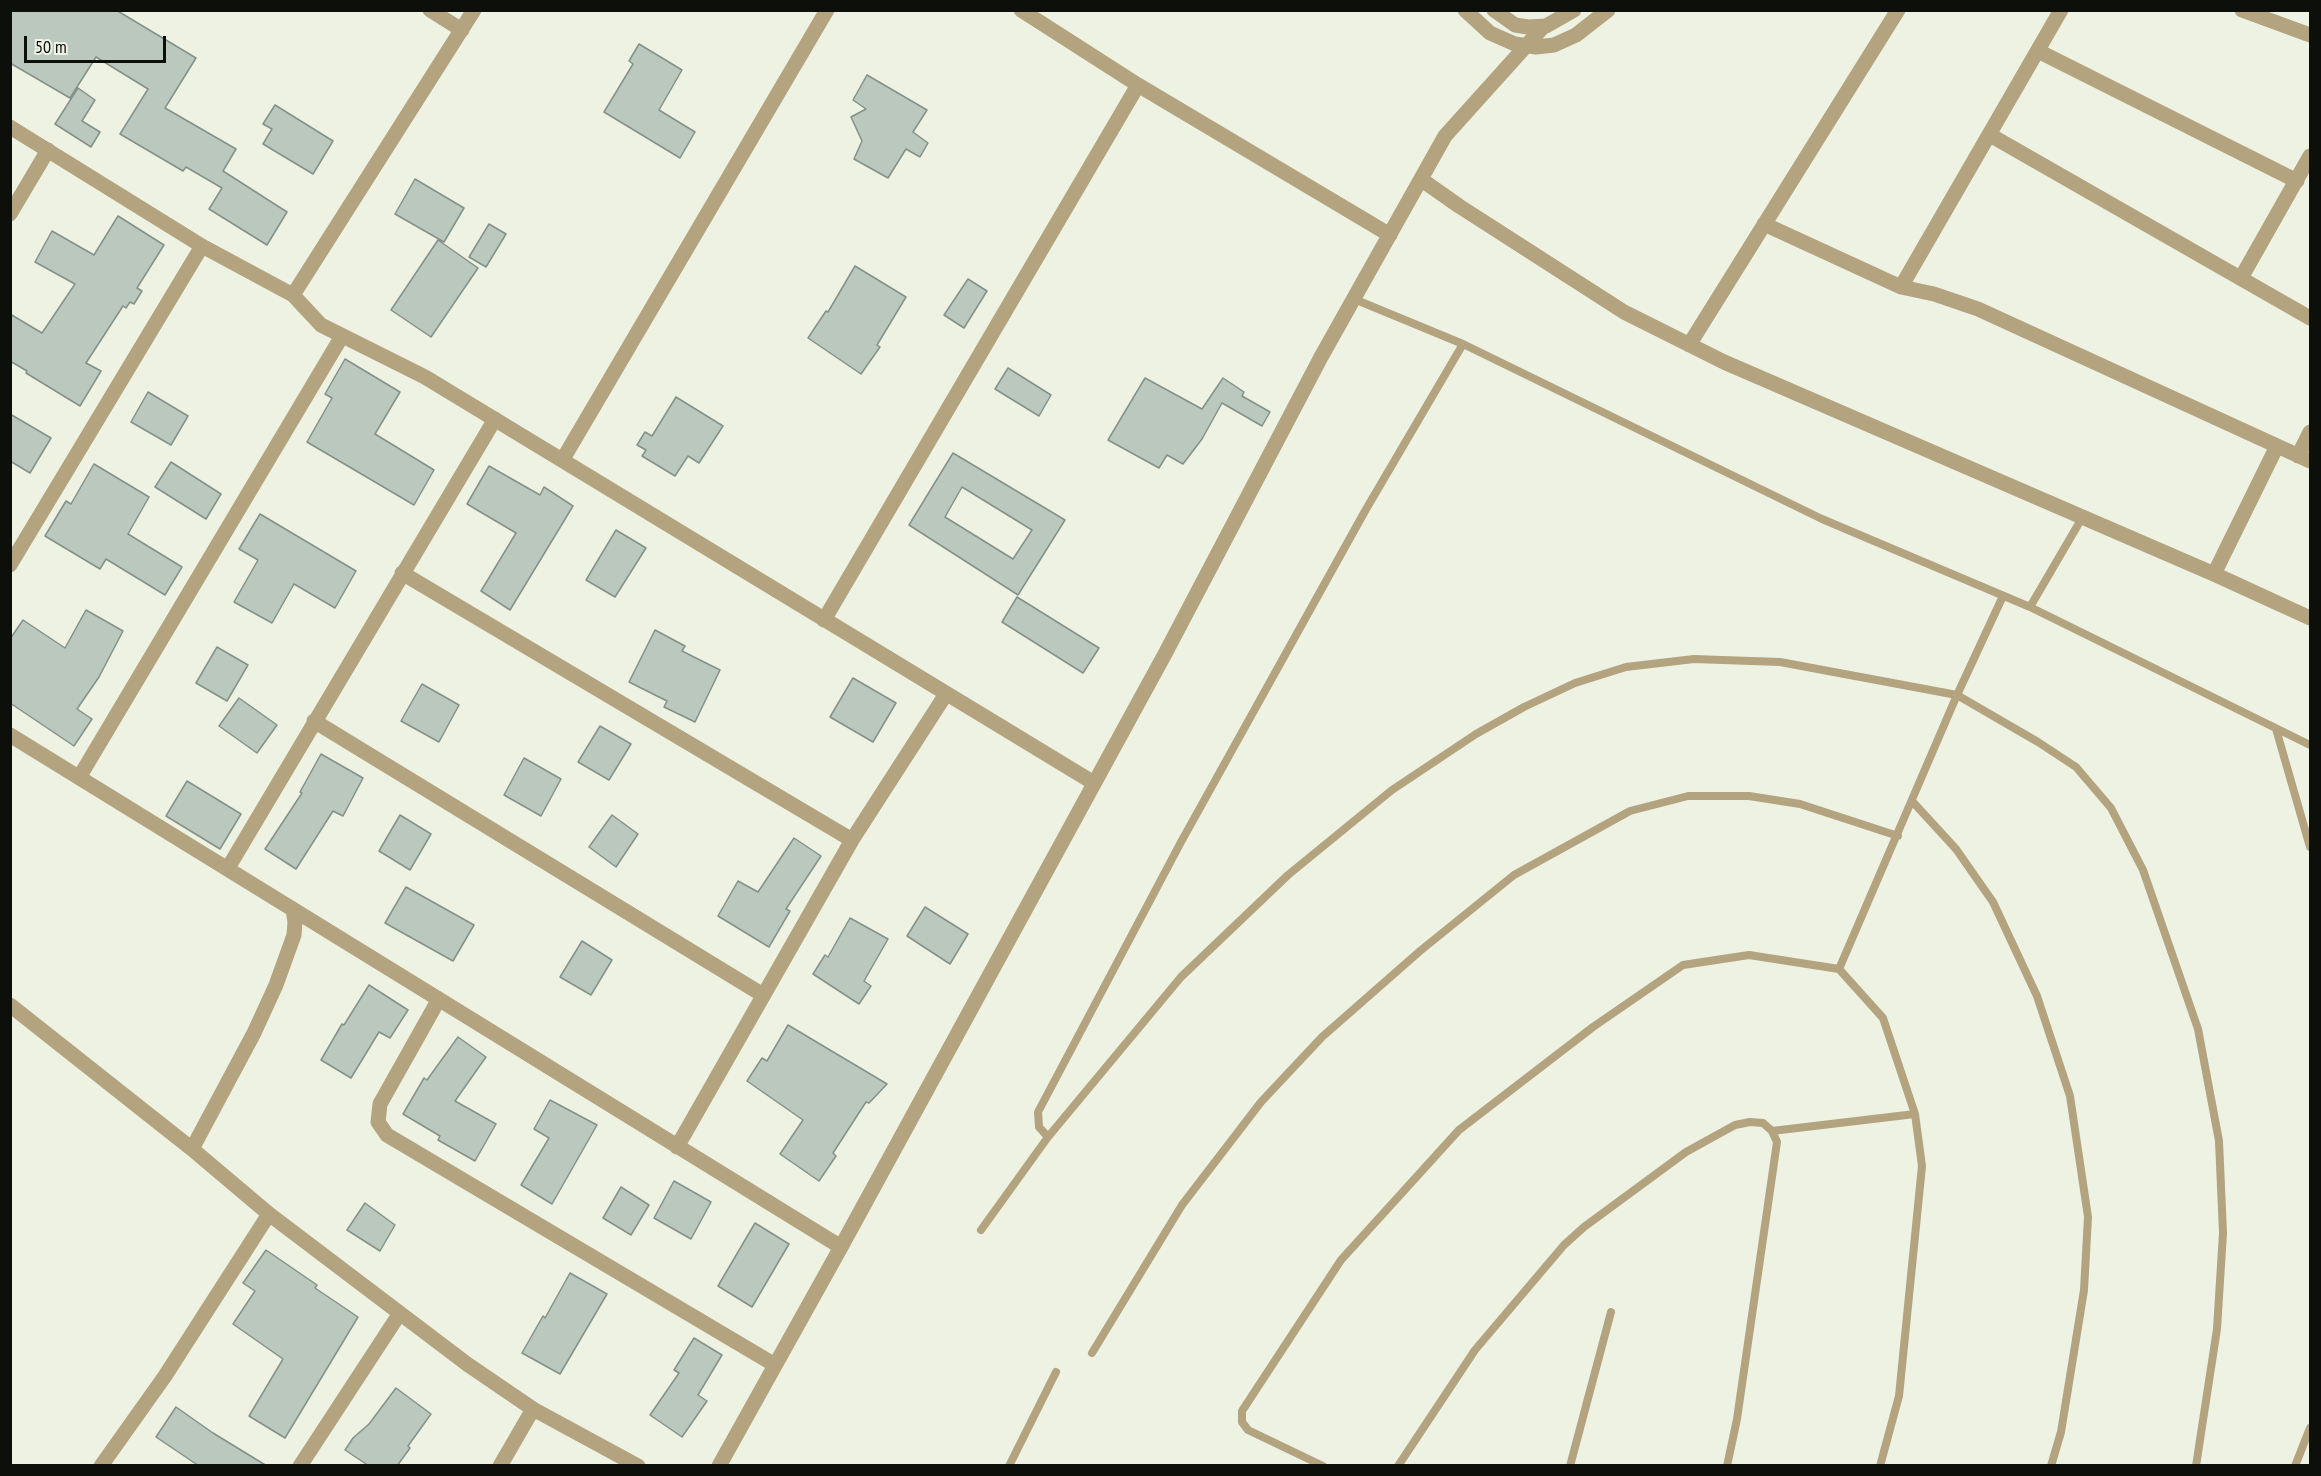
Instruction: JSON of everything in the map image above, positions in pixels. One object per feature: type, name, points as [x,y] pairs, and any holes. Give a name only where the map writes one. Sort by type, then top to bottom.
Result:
[{"type":"street","points":[[430,10],[462,30]]},
{"type":"street","points":[[293,295],[474,10]]},
{"type":"street","points":[[563,459],[827,10]]},
{"type":"street","points":[[1021,10],[1138,85],[1390,235]]},
{"type":"street","points":[[1465,10],[1490,33],[1515,44],[1536,47],[1554,45],[1576,35],[1608,10]]},
{"type":"street","points":[[1494,10],[1515,25],[1544,26]]},
{"type":"street","points":[[719,1466],[841,1247],[1354,299],[1445,136],[1544,26],[1574,10]]},
{"type":"street","points":[[1689,345],[1898,10]]},
{"type":"street","points":[[1901,287],[2061,10]]},
{"type":"street","points":[[2242,10],[2310,35]]},
{"type":"street","points":[[2038,51],[2296,181]]},
{"type":"street","points":[[824,620],[1138,85]]},
{"type":"street","points":[[10,127],[202,246],[293,295],[321,325],[425,377],[495,418],[1094,783]]},
{"type":"street","points":[[1990,135],[2310,318]]},
{"type":"street","points":[[10,214],[48,150]]},
{"type":"street","points":[[2241,278],[2310,156]]},
{"type":"street","points":[[1422,180],[1624,312],[1689,345],[2310,618]]},
{"type":"street","points":[[1764,224],[1901,287],[1934,294],[1978,309],[2304,458],[2310,432]]},
{"type":"street","points":[[10,565],[202,246]]},
{"type":"street","points":[[80,776],[342,336]]},
{"type":"street","points":[[228,868],[495,418]]},
{"type":"street","points":[[2214,574],[2277,446]]},
{"type":"street","points":[[402,573],[852,840]]},
{"type":"street","points":[[677,1147],[852,840],[946,694]]},
{"type":"street","points":[[314,721],[764,995]]},
{"type":"street","points":[[10,735],[80,776],[841,1247]]},
{"type":"street","points":[[192,1149],[254,1033],[276,985],[294,935],[293,909]]},
{"type":"street","points":[[439,999],[380,1104],[378,1122],[387,1135],[775,1365]]},
{"type":"street","points":[[10,1005],[192,1149],[269,1214],[467,1364],[533,1409],[638,1466]]},
{"type":"street","points":[[101,1466],[165,1376],[269,1214]]},
{"type":"street","points":[[300,1466],[400,1313]]},
{"type":"street","points":[[500,1466],[533,1409]]},
{"type":"lane","points":[[1354,299],[1463,344],[1822,519],[2030,608],[2310,745]]},
{"type":"lane","points":[[1048,1137],[1039,1127],[1038,1112],[1180,842],[1365,511],[1463,344]]},
{"type":"lane","points":[[2030,608],[2082,518]]},
{"type":"lane","points":[[1839,969],[1957,695],[2003,596]]},
{"type":"lane","points":[[981,1230],[1048,1137],[1181,977],[1288,876],[1392,790],[1476,734],[1524,707],[1575,684],[1626,667],[1694,659],[1780,662],[1957,695],[2076,767],[2110,808],[2143,870],[2198,1029],[2219,1141],[2223,1233],[2217,1329],[2196,1466]]},
{"type":"lane","points":[[2276,729],[2310,847]]},
{"type":"lane","points":[[1092,1353],[1182,1205],[1261,1102],[1322,1037],[1420,951],[1514,875],[1630,811],[1688,796],[1749,796],[1800,804],[1898,836]]},
{"type":"lane","points":[[1912,801],[1956,849],[1993,902],[2037,996],[2070,1096],[2088,1217],[2084,1290],[2061,1432],[2051,1466]]},
{"type":"lane","points":[[1323,1466],[1248,1430],[1242,1422],[1242,1411],[1341,1260],[1458,1130],[1593,1026],[1683,965],[1749,955],[1839,969],[1883,1018],[1915,1114],[1922,1166],[1899,1396],[1880,1466]]},
{"type":"lane","points":[[1772,1131],[1915,1114]]},
{"type":"lane","points":[[1398,1466],[1474,1350],[1564,1245],[1584,1227],[1686,1152],[1734,1125],[1750,1122],[1763,1123],[1772,1131],[1777,1142],[1737,1419],[1727,1466]]},
{"type":"lane","points":[[1570,1466],[1611,1312]]},
{"type":"lane","points":[[1009,1466],[1056,1372]]},
{"type":"lane","points":[[2295,1466],[2310,1428]]},
{"type":"building","points":[[10,10],[116,10],[196,58],[165,108],[236,149],[223,171],[287,212],[267,245],[209,209],[222,188],[186,167],[183,171],[120,134],[148,89],[96,57],[70,98],[10,63]]},
{"type":"building","points":[[639,44],[682,70],[659,110],[695,132],[680,158],[604,112],[633,64],[629,61]]},
{"type":"building","points":[[867,75],[927,110],[913,132],[928,143],[920,157],[906,149],[888,178],[854,159],[862,141],[851,117],[866,109],[853,100]]},
{"type":"building","points":[[78,88],[95,100],[82,121],[100,132],[91,147],[55,124]]},
{"type":"building","points":[[275,105],[333,141],[313,174],[263,144],[272,129],[263,124]]},
{"type":"building","points":[[415,179],[464,208],[444,242],[395,214]]},
{"type":"building","points":[[118,216],[164,245],[137,288],[142,291],[134,304],[130,302],[126,308],[123,306],[86,363],[101,371],[80,406],[10,361],[10,314],[42,333],[75,284],[35,262],[52,231],[94,255]]},
{"type":"building","points":[[489,224],[506,234],[486,267],[469,257]]},
{"type":"building","points":[[438,240],[478,268],[431,337],[391,310]]},
{"type":"building","points":[[855,266],[906,297],[877,345],[880,347],[861,374],[808,338],[826,311],[828,312]]},
{"type":"building","points":[[968,279],[987,291],[964,328],[944,315]]},
{"type":"building","points":[[345,359],[400,392],[375,434],[434,470],[414,505],[307,442],[332,398],[325,394]]},
{"type":"building","points":[[1008,368],[1051,395],[1039,416],[995,389]]},
{"type":"building","points":[[1145,378],[1202,409],[1223,378],[1244,392],[1242,396],[1270,412],[1262,426],[1222,403],[1202,439],[1183,464],[1167,455],[1159,468],[1108,440]]},
{"type":"building","points":[[148,392],[188,416],[171,445],[131,422]]},
{"type":"building","points":[[676,397],[723,426],[699,463],[688,456],[675,476],[642,456],[646,450],[637,445],[645,432],[652,436]]},
{"type":"building","points":[[10,414],[51,438],[30,473],[10,461]]},
{"type":"building","points":[[953,453],[1065,520],[1018,595],[909,525]],"holes":[[[962,487],[1032,530],[1013,559],[945,517]]]},
{"type":"building","points":[[171,462],[221,494],[206,519],[155,487]]},
{"type":"building","points":[[94,464],[149,497],[128,534],[182,567],[165,595],[106,559],[100,569],[45,536],[66,501],[71,504]]},
{"type":"building","points":[[489,466],[540,495],[544,487],[573,506],[510,610],[481,591],[516,533],[467,504]]},
{"type":"building","points":[[260,514],[356,571],[335,608],[294,584],[272,623],[234,602],[258,560],[239,549]]},
{"type":"building","points":[[616,530],[646,548],[615,597],[586,580]]},
{"type":"building","points":[[1017,597],[1099,648],[1083,673],[1002,622]]},
{"type":"building","points":[[86,610],[123,631],[99,677],[77,709],[92,719],[74,746],[10,703],[10,639],[23,620],[65,648]]},
{"type":"building","points":[[655,630],[685,646],[682,651],[720,670],[695,722],[664,707],[667,701],[629,682]]},
{"type":"building","points":[[217,647],[248,665],[227,701],[196,683]]},
{"type":"building","points":[[853,678],[896,703],[873,742],[830,717]]},
{"type":"building","points":[[422,684],[459,705],[439,742],[401,721]]},
{"type":"building","points":[[239,698],[277,725],[257,753],[219,726]]},
{"type":"building","points":[[600,726],[631,744],[609,780],[578,762]]},
{"type":"building","points":[[321,754],[363,778],[343,816],[333,811],[296,869],[265,849],[302,793],[300,792]]},
{"type":"building","points":[[524,758],[561,779],[541,816],[504,795]]},
{"type":"building","points":[[187,781],[241,814],[220,849],[166,816]]},
{"type":"building","points":[[400,815],[431,834],[410,870],[379,851]]},
{"type":"building","points":[[612,815],[638,834],[616,867],[589,847]]},
{"type":"building","points":[[794,838],[821,856],[786,909],[790,911],[769,947],[718,916],[738,881],[758,892]]},
{"type":"building","points":[[406,887],[474,925],[453,961],[385,923]]},
{"type":"building","points":[[925,907],[968,934],[950,964],[907,936]]},
{"type":"building","points":[[850,918],[888,939],[864,981],[871,986],[859,1004],[813,974],[825,955],[828,957]]},
{"type":"building","points":[[582,941],[612,960],[591,995],[560,977]]},
{"type":"building","points":[[369,985],[408,1010],[390,1038],[379,1032],[351,1078],[321,1060]]},
{"type":"building","points":[[788,1025],[887,1084],[869,1103],[866,1102],[833,1153],[836,1156],[819,1181],[780,1154],[803,1120],[747,1081],[762,1058],[767,1061]]},
{"type":"building","points":[[458,1037],[486,1057],[455,1101],[496,1124],[475,1161],[438,1140],[440,1136],[403,1114],[424,1078],[427,1080]]},
{"type":"building","points":[[550,1100],[597,1125],[552,1204],[521,1185],[549,1138],[534,1129]]},
{"type":"building","points":[[674,1181],[711,1202],[691,1239],[654,1218]]},
{"type":"building","points":[[621,1187],[649,1205],[631,1235],[603,1218]]},
{"type":"building","points":[[365,1203],[395,1225],[380,1251],[347,1230]]},
{"type":"building","points":[[755,1223],[789,1244],[752,1307],[718,1286]]},
{"type":"building","points":[[266,1250],[317,1285],[315,1288],[358,1317],[285,1438],[249,1416],[283,1359],[233,1324],[255,1291],[243,1283]]},
{"type":"building","points":[[570,1273],[607,1294],[560,1374],[522,1353]]},
{"type":"building","points":[[694,1338],[722,1355],[698,1395],[707,1401],[682,1437],[650,1415],[679,1373],[674,1370]]},
{"type":"building","points":[[396,1388],[431,1414],[397,1466],[369,1466],[345,1450],[353,1438],[369,1424]]},
{"type":"building","points":[[176,1407],[267,1466],[199,1466],[156,1437]]}]
